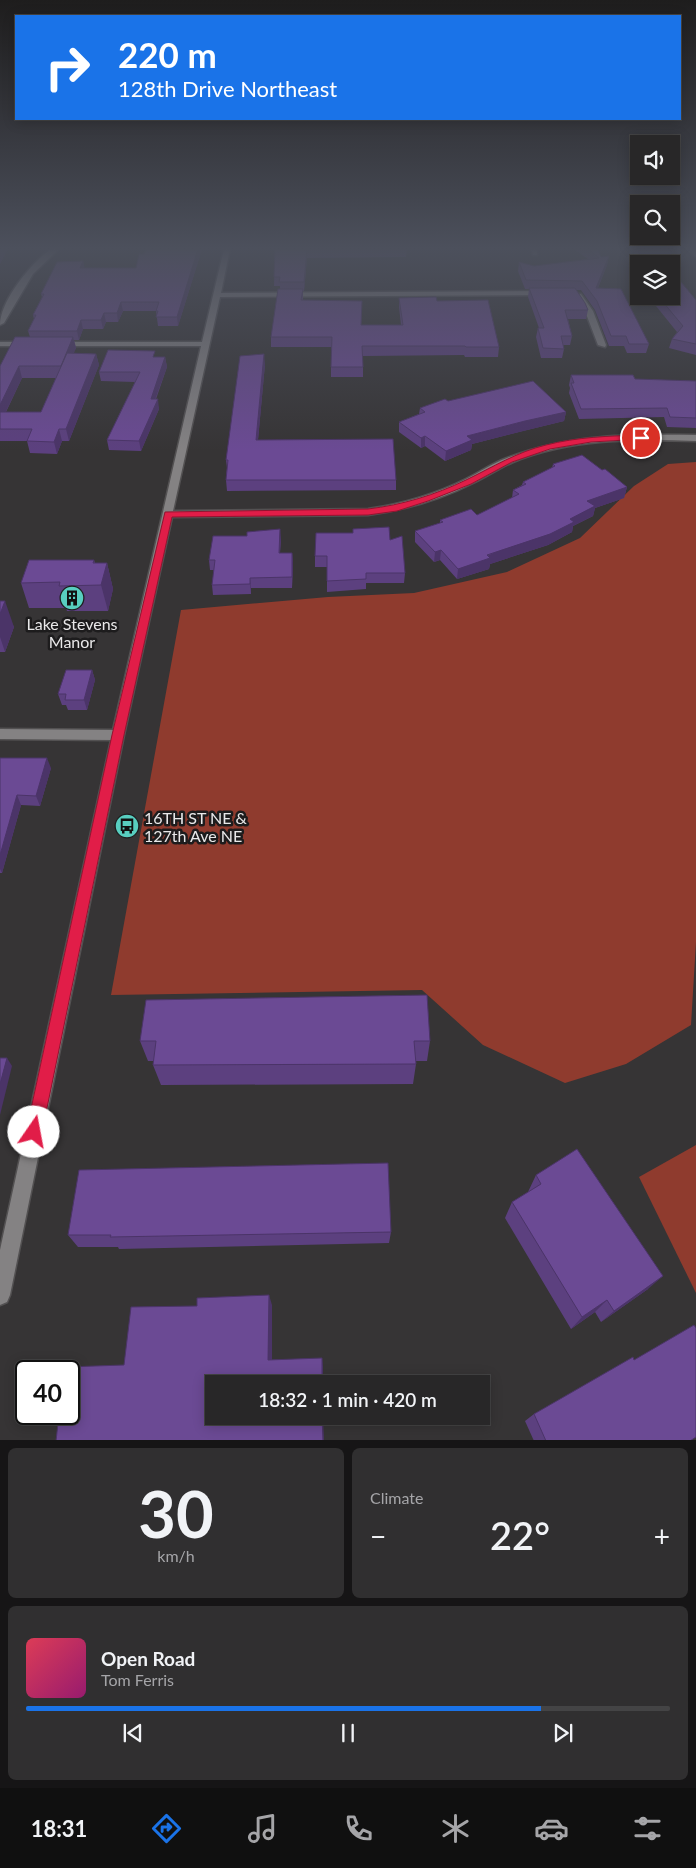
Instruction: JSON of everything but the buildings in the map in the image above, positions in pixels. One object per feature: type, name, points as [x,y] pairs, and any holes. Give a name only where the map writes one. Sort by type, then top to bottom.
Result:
[{"type":"street","points":[[0,1295],[118,735],[213,316]]},
{"type":"street","points":[[591,316],[602,345]]},
{"type":"street","points":[[0,344],[42,344]]},
{"type":"street","points":[[51,344],[206,344]]},
{"type":"street","points":[[168,514],[368,512],[397,508],[468,482],[509,460],[548,447],[591,440],[657,437],[696,438]]},
{"type":"street","points":[[0,734],[118,735]]},
{"type":"shaded area","points":[[696,462],[696,942],[691,1025],[626,1064],[565,1083],[483,1045],[422,990],[111,995],[181,610],[328,597],[414,593],[507,572],[580,538],[634,486],[668,464]]},
{"type":"shaded area","points":[[696,1145],[696,1293],[639,1177]]},
{"type":"place","name":"Lake Stevens Manor","points":[[72,598]]},
{"type":"place","name":"16TH ST NE & 127th Ave NE","points":[[127,826]]},
{"type":"route","points":[[34,1132],[118,735],[168,514],[368,512],[397,508],[468,482],[509,460],[548,447],[591,440],[641,438]]}]
